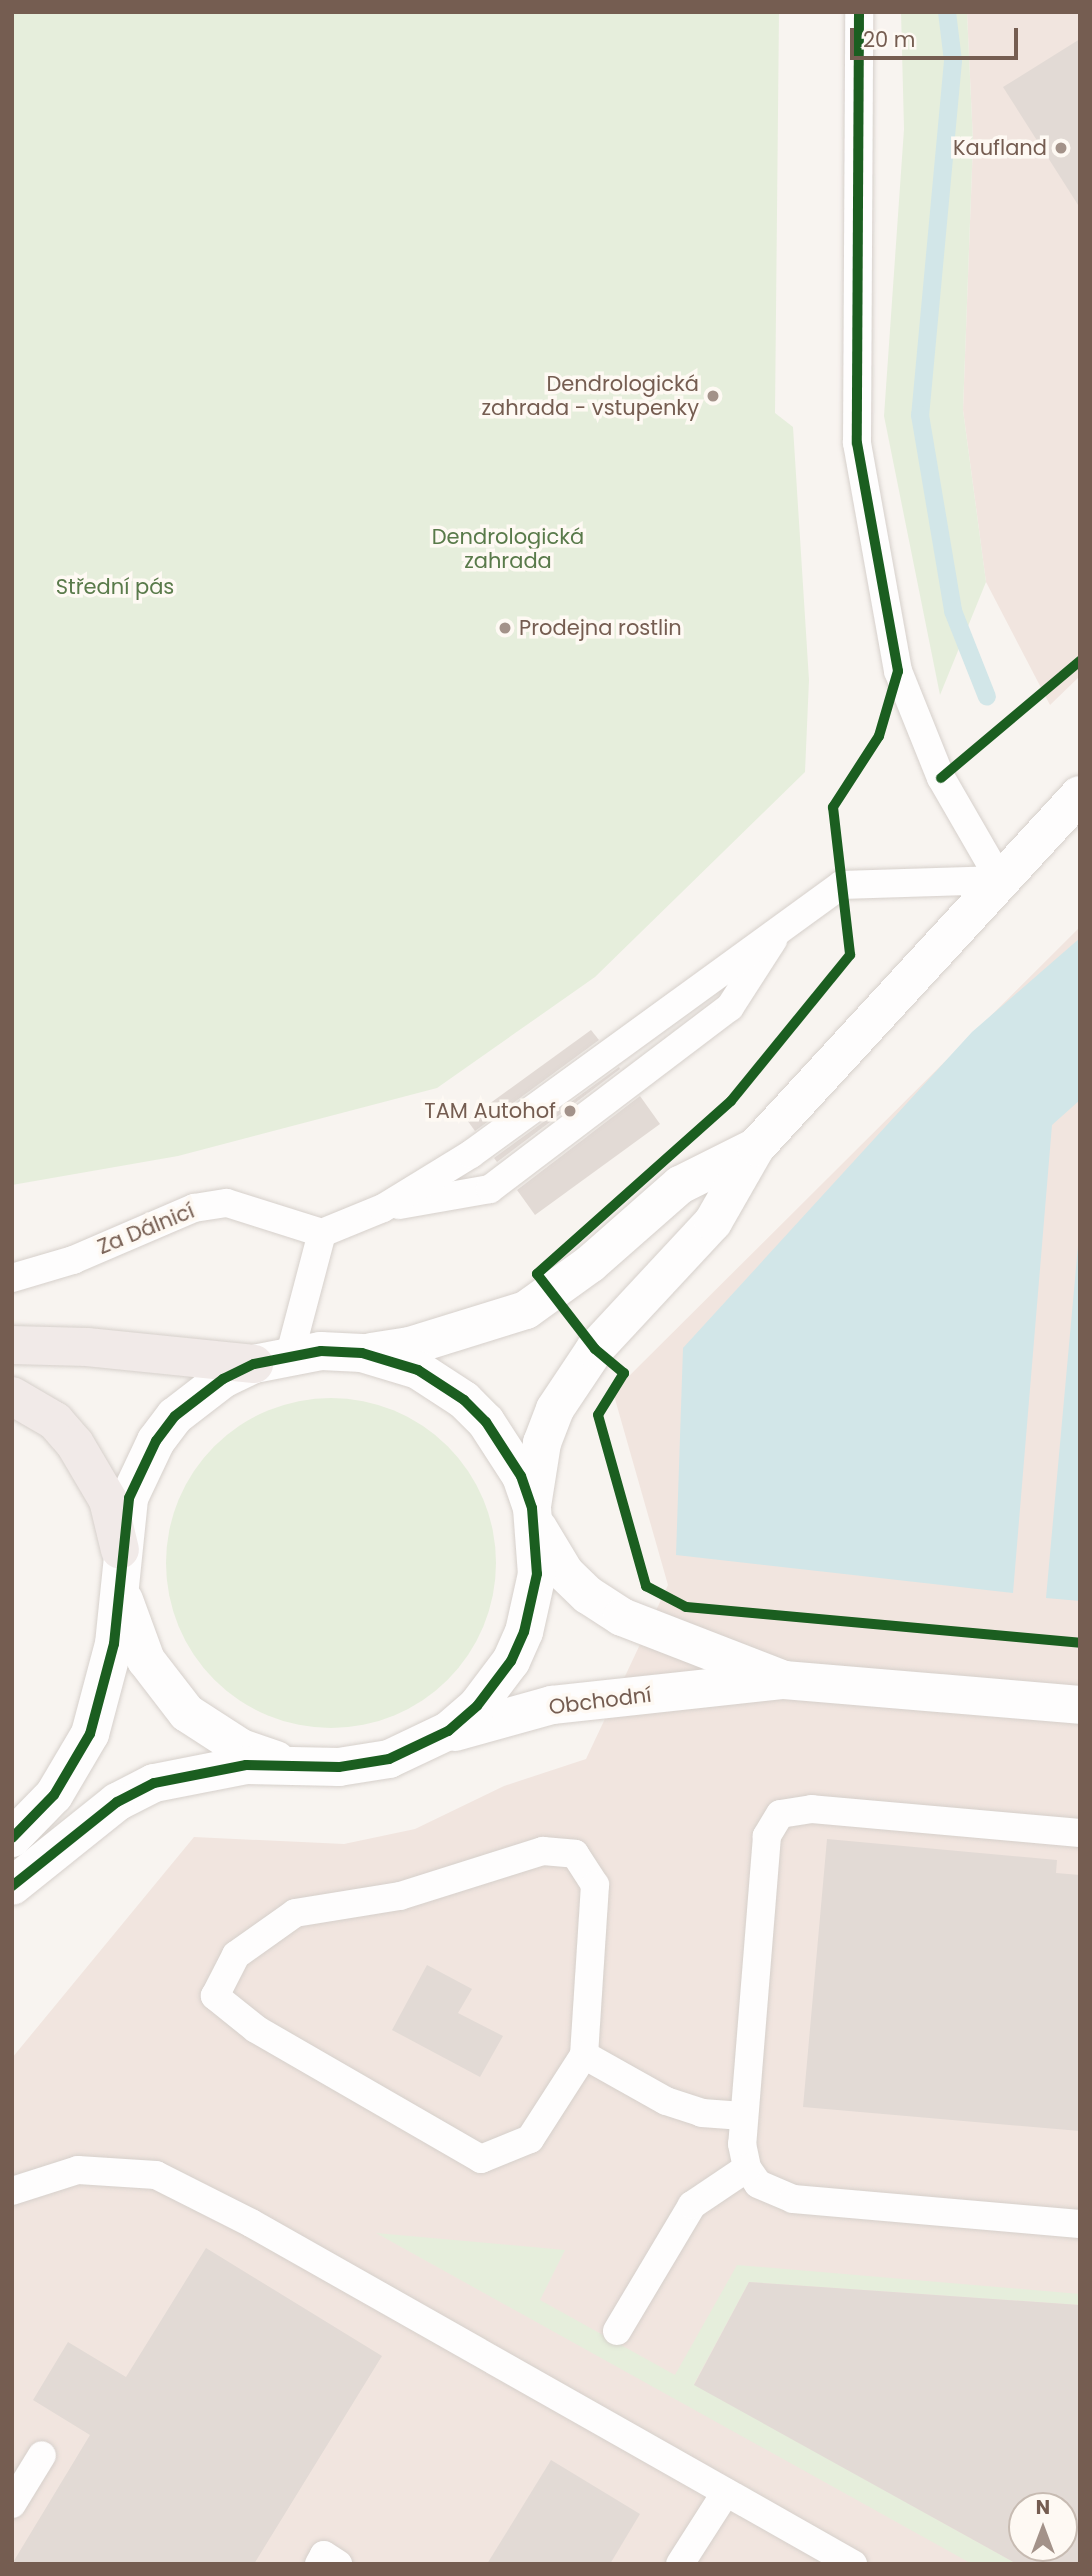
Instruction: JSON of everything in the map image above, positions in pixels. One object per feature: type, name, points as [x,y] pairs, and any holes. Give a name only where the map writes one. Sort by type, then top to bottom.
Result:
[{"type":"highway","points":[[12,1345],[272,1359]]},
{"type":"highway","points":[[12,1396],[55,1421],[75,1444],[108,1500],[120,1564]]},
{"type":"street","points":[[12,1886],[117,1802],[154,1783],[212,1769],[365,1764],[422,1746],[477,1706],[511,1661],[532,1606],[537,1574],[533,1515],[542,1443],[555,1409],[575,1376],[713,1222],[756,1147],[1080,794]]},
{"type":"street","points":[[12,1838],[54,1795],[90,1734],[114,1644],[120,1564],[129,1498],[156,1441],[199,1396],[272,1359],[362,1353],[410,1346],[526,1310],[590,1264],[680,1185],[756,1147]]},
{"type":"street","name":"Obchodní","points":[[362,1353],[418,1370],[464,1400],[504,1446],[533,1515],[565,1573],[588,1595],[622,1617],[784,1680]]},
{"type":"street","points":[[120,1564],[132,1632],[146,1660],[187,1713],[241,1748],[302,1765]]},
{"type":"street","name":"Obchodní","points":[[422,1746],[466,1728],[552,1705],[784,1680],[1080,1705]]},
{"type":"lane","points":[[272,1359],[322,1233],[383,1208],[471,1154],[782,925],[841,885],[1000,880],[941,778],[898,671],[857,443],[859,12]]},
{"type":"lane","points":[[383,1208],[490,1189],[730,1007],[782,925]]},
{"type":"lane","name":"Za Dálnicí","points":[[12,1278],[73,1259],[194,1208],[227,1203],[322,1233]]},
{"type":"lane","points":[[1080,1833],[812,1810],[780,1814],[767,1836],[742,2144],[747,2168],[758,2184],[793,2199],[1080,2224]]},
{"type":"lane","points":[[543,1851],[575,1854],[595,1885],[584,2055],[530,2139],[481,2160],[256,2029],[215,1996],[236,1955],[295,1913],[400,1896],[543,1851]]},
{"type":"lane","points":[[584,2055],[666,2101],[702,2113],[743,2116]]},
{"type":"lane","points":[[617,2331],[692,2204],[747,2168]]},
{"type":"lane","points":[[12,2191],[78,2170],[156,2175],[251,2223],[853,2564]]},
{"type":"lane","points":[[12,2504],[42,2455]]},
{"type":"lane","points":[[680,2564],[726,2492]]},
{"type":"lane","points":[[319,2564],[324,2556],[338,2564]]},
{"type":"shaded area","points":[[967,12],[1080,12],[1080,676],[1050,705],[986,582],[963,410],[973,142]]},
{"type":"shaded area","points":[[1080,927],[1080,2564],[12,2564],[12,2058],[194,1837],[344,1844],[415,1829],[504,1786],[586,1759],[668,1585],[613,1392]]},
{"type":"shaded area","points":[[1080,938],[1080,1100],[1052,1125],[1013,1593],[676,1555],[683,1348],[972,1032]]},
{"type":"shaded area","points":[[1080,1224],[1080,1601],[1046,1598]]},
{"type":"green space","name":"Dendrologická zahrada","points":[[12,12],[779,12],[775,413],[793,427],[809,680],[805,772],[595,977],[437,1088],[178,1156],[12,1185]]},
{"type":"green space","points":[[901,12],[967,12],[973,142],[963,410],[986,582],[940,695],[884,416],[904,129]]},
{"type":"green space","points":[[331,1398],[363,1401],[394,1410],[423,1426],[448,1446],[468,1471],[484,1500],[493,1531],[496,1563],[493,1595],[484,1626],[468,1655],[448,1680],[423,1700],[394,1716],[363,1725],[331,1728],[299,1725],[268,1716],[239,1700],[214,1680],[194,1655],[178,1626],[169,1595],[166,1563],[169,1531],[178,1500],[194,1471],[214,1446],[239,1426],[268,1410],[299,1401]]},
{"type":"green space","points":[[376,2233],[565,2250],[540,2300],[675,2375],[737,2265],[1080,2294],[1080,2305],[749,2282],[694,2384],[1008,2559],[1008,2562],[1017,2564],[972,2564]]},
{"type":"building","name":"Kaufland","points":[[1080,39],[1080,208],[1003,87]]},
{"type":"building","points":[[591,1030],[599,1040],[475,1131],[467,1120]]},
{"type":"building","points":[[619,1067],[620,1069],[497,1162],[494,1158]]},
{"type":"building","points":[[640,1096],[660,1124],[535,1215],[517,1190]]},
{"type":"building","points":[[827,1839],[1057,1860],[1056,1873],[1080,1875],[1080,2131],[803,2107]]},
{"type":"building","points":[[427,1965],[472,1989],[458,2013],[503,2036],[480,2077],[392,2030]]},
{"type":"building","points":[[206,2248],[382,2356],[254,2564],[12,2564],[90,2435],[33,2400],[68,2342],[126,2377]]},
{"type":"building","points":[[749,2282],[1080,2305],[1080,2564],[1013,2562],[1078,2562],[1078,2492],[1008,2492],[1008,2559],[694,2385]]},
{"type":"building","points":[[551,2460],[640,2514],[610,2564],[487,2564]]},
{"type":"waterway","points":[[947,12],[953,61],[920,415],[953,611],[987,697]]},
{"type":"cycle path","points":[[859,12],[857,443],[898,671],[879,736],[833,807],[850,955],[731,1101],[537,1274],[595,1349],[624,1373],[598,1415],[646,1586],[686,1607],[1080,1643]]},
{"type":"cycle path","points":[[941,778],[1080,661]]},
{"type":"cycle path","points":[[12,1838],[54,1795],[90,1734],[114,1644],[129,1498],[156,1441],[175,1416],[223,1379],[254,1364],[321,1351],[362,1353],[418,1370],[464,1400],[486,1422],[521,1476],[532,1508],[537,1574],[524,1632],[511,1661],[477,1706],[448,1731],[389,1759],[339,1767],[246,1765],[154,1783],[117,1802],[12,1886]]},
{"type":"place","name":"Kaufland","points":[[1061,148]]},
{"type":"place","name":"Dendrologická zahrada - vstupenky","points":[[713,396]]},
{"type":"place","name":"Prodejna rostlin","points":[[505,628]]},
{"type":"place","name":"TAM Autohof","points":[[570,1111]]},
{"type":"park label","name":"Střední pás","points":[[115,587]]}]
